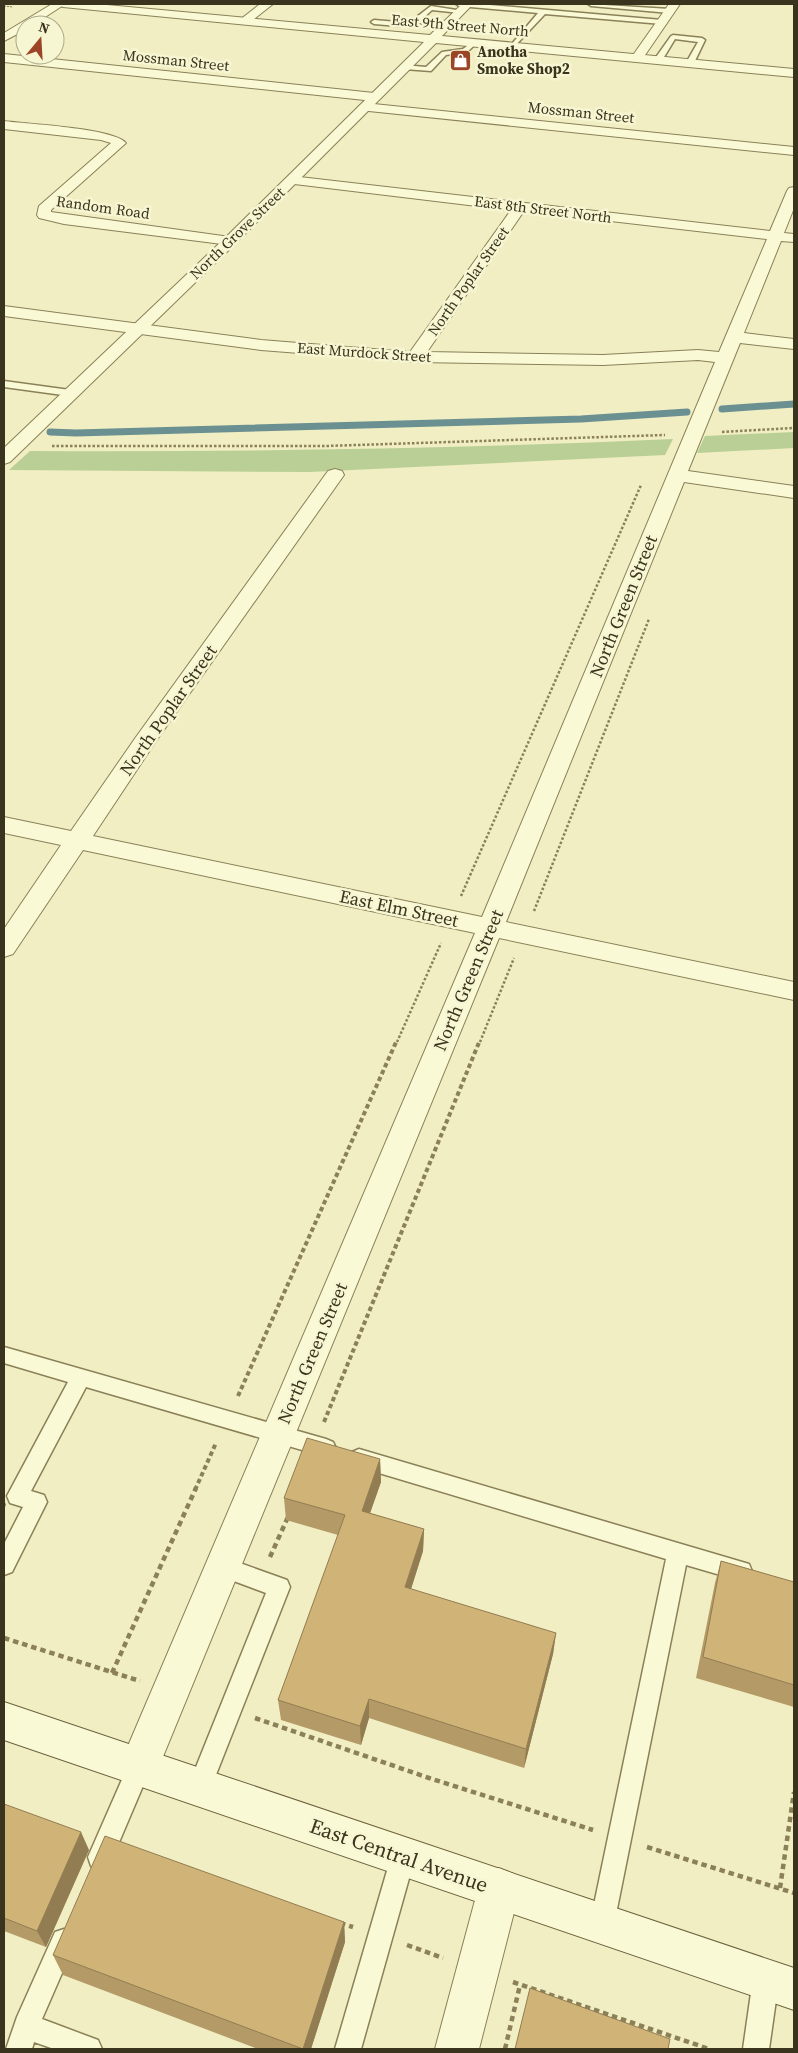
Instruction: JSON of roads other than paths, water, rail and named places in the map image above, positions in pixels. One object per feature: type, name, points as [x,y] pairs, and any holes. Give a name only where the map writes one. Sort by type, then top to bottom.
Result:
[{"type":"street","points":[[4,38],[58,4]]},
{"type":"street","name":"East 9th Street North","points":[[63,4],[794,73]]},
{"type":"street","points":[[245,21],[267,4]]},
{"type":"street","name":"North Grove Street","points":[[4,458],[291,180],[463,6]]},
{"type":"street","points":[[637,58],[672,7]]},
{"type":"street","name":"Mossman Street","points":[[4,58],[794,150]]},
{"type":"street","name":"Random Road","points":[[4,125],[101,136],[113,139],[119,143],[44,209],[44,215],[64,220],[230,240]]},
{"type":"street","name":"East 8th Street North","points":[[291,180],[794,238]]},
{"type":"street","name":"North Green Street","points":[[139,1767],[490,928],[794,191]]},
{"type":"street","name":"North Poplar Street","points":[[415,356],[521,206]]},
{"type":"street","name":"East Murdock Street","points":[[4,311],[261,346],[415,356],[603,360],[698,355],[726,358]]},
{"type":"street","points":[[735,337],[794,344]]},
{"type":"street","name":"North Poplar Street","points":[[4,948],[144,742],[335,475]]},
{"type":"street","points":[[677,475],[794,492]]},
{"type":"street","name":"East Elm Street","points":[[4,825],[794,991]]},
{"type":"street","name":"East Central Avenue","points":[[4,1721],[780,1984]]},
{"type":"street","points":[[457,2049],[499,1889]]},
{"type":"lane","points":[[591,4],[672,7]]},
{"type":"lane","points":[[362,32],[374,22],[411,25],[431,8],[463,6],[543,12],[577,12],[658,27],[675,34],[658,60]]},
{"type":"lane","points":[[513,46],[543,12]]},
{"type":"lane","points":[[416,21],[448,23]]},
{"type":"lane","points":[[673,37],[702,40],[690,63]]},
{"type":"lane","points":[[404,67],[428,69],[444,53],[466,50],[474,43]]},
{"type":"lane","points":[[4,384],[70,394]]},
{"type":"lane","points":[[4,1355],[316,1444],[758,1576]]},
{"type":"lane","points":[[4,1565],[37,1502],[17,1496],[81,1377]]},
{"type":"lane","points":[[602,1924],[678,1552]]},
{"type":"lane","points":[[200,1788],[279,1586],[223,1567]]},
{"type":"lane","points":[[92,1876],[139,1767]]},
{"type":"lane","points":[[348,2049],[404,1857]]},
{"type":"lane","points":[[74,1919],[22,2038],[89,2049]]},
{"type":"lane","points":[[756,2049],[780,1984]]},
{"type":"waterway","points":[[722,409],[794,404]]},
{"type":"waterway","points":[[50,432],[76,433],[581,419],[687,412]]},
{"type":"place","name":"Anotha Smoke Shop2","points":[[461,60]]}]
